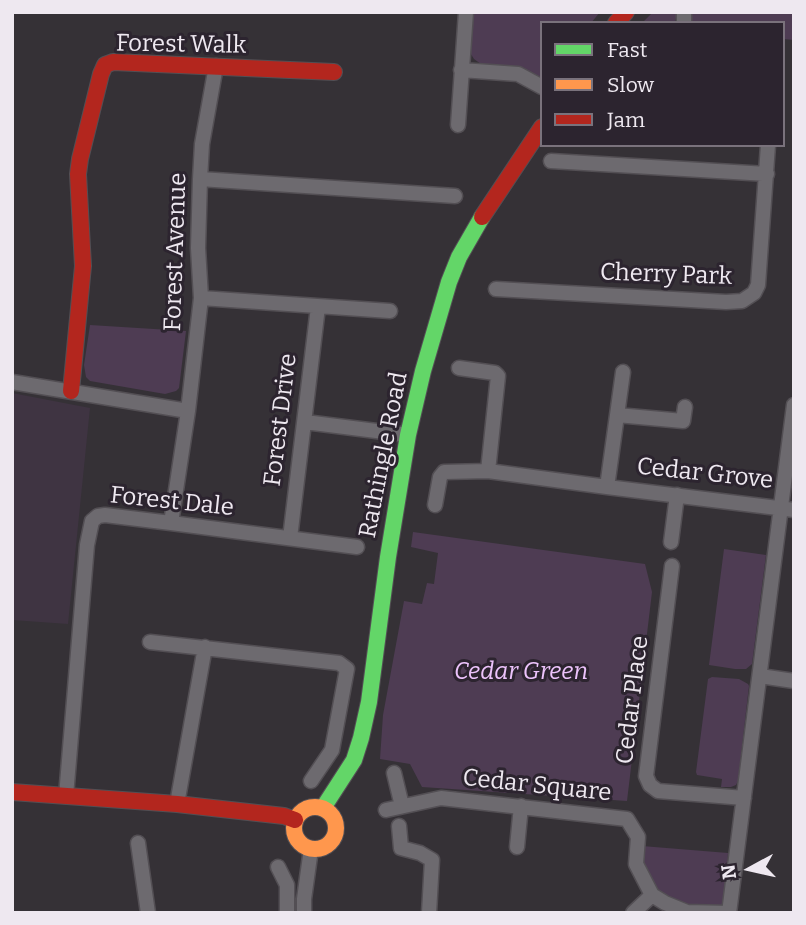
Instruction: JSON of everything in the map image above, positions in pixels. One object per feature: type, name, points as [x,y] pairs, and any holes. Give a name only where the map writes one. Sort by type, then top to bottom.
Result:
[{"type":"street","points":[[458,125],[466,12]]},
{"type":"street","name":"Forest Walk","points":[[71,391],[82,274],[78,174],[103,68],[113,62],[334,72]]},
{"type":"street","name":"Forest Avenue","points":[[171,523],[201,298],[198,248],[202,144],[216,66]]},
{"type":"street","points":[[461,70],[518,74],[540,86]]},
{"type":"street","name":"Rathingle Road","points":[[323,808],[354,760],[361,738],[369,702],[388,557],[408,435],[435,325],[459,257],[478,223],[540,130]]},
{"type":"street","name":"Cherry Park","points":[[496,289],[742,301],[754,293],[758,285],[768,147]]},
{"type":"street","points":[[551,160],[767,174]]},
{"type":"street","points":[[200,179],[455,196]]},
{"type":"street","points":[[201,298],[390,311]]},
{"type":"street","name":"Forest Drive","points":[[290,538],[318,307]]},
{"type":"street","points":[[459,368],[495,373],[498,376],[488,471]]},
{"type":"street","name":"Cedar Grove","points":[[607,487],[623,372]]},
{"type":"street","points":[[12,382],[188,411]]},
{"type":"street","name":"Cedar Grove","points":[[435,505],[440,477],[444,472],[488,471],[787,509],[790,404]]},
{"type":"street","name":"Cedar Grove","points":[[617,415],[683,421],[685,407]]},
{"type":"street","points":[[305,422],[408,435]]},
{"type":"street","points":[[671,542],[677,495]]},
{"type":"street","points":[[633,913],[652,895],[687,912],[729,913],[760,676],[787,509]]},
{"type":"street","name":"Forest Dale","points":[[66,796],[87,545],[92,521],[105,515],[357,547]]},
{"type":"street","name":"Cedar Place","points":[[672,566],[646,776],[650,785],[658,791],[744,798]]},
{"type":"street","points":[[150,642],[339,663],[346,669],[332,750],[311,781]]},
{"type":"street","points":[[177,804],[205,647]]},
{"type":"street","points":[[760,676],[794,681]]},
{"type":"street","points":[[394,773],[402,806]]},
{"type":"street","points":[[12,792],[177,804],[284,816],[295,820]]},
{"type":"street","name":"Cedar Square","points":[[386,810],[441,798],[627,819],[638,837],[636,864],[652,895]]},
{"type":"street","points":[[517,847],[521,806]]},
{"type":"street","points":[[323,808],[334,817],[334,837],[318,849],[304,846],[295,835],[295,820],[304,810],[323,808]]},
{"type":"street","points":[[400,826],[401,848],[420,853],[432,860],[429,913]]},
{"type":"street","points":[[138,843],[148,913]]},
{"type":"street","points":[[304,913],[311,849]]},
{"type":"street","points":[[278,867],[286,885],[287,913]]},
{"type":"shaded area","points":[[12,393],[90,408],[68,624],[12,620]]},
{"type":"green space","points":[[472,12],[600,12],[593,21],[540,21],[540,78],[523,69],[481,64],[469,51]]},
{"type":"green space","points":[[653,12],[677,12],[675,21],[644,21]]},
{"type":"green space","points":[[691,12],[794,12],[794,40],[785,39],[785,21],[692,21]]},
{"type":"green space","points":[[90,325],[186,331],[179,388],[165,394],[90,381],[86,377],[84,365]]},
{"type":"green space","name":"Cedar Green","points":[[413,532],[645,564],[652,592],[627,801],[422,787],[410,764],[380,759],[383,715],[404,601],[422,604],[427,583],[434,584],[438,553],[411,547]]},
{"type":"green space","points":[[724,549],[766,555],[752,664],[746,669],[709,665]]},
{"type":"green space","points":[[708,679],[739,679],[749,686],[738,781],[731,787],[721,787],[722,779],[697,775],[696,772]]},
{"type":"green space","points":[[642,846],[728,853],[725,901],[714,908],[682,905],[659,894],[640,859]]},
{"type":"traffic: fast","points":[[323,808],[354,760],[361,738],[369,702],[388,557],[408,435],[449,282],[459,257],[482,217]]},
{"type":"traffic: slow","points":[[315,807],[330,813],[336,828],[330,843],[315,849],[300,843],[294,828],[300,813],[315,807]]},
{"type":"traffic: jam","points":[[618,21],[626,12]]},
{"type":"traffic: jam","points":[[71,391],[83,266],[78,174],[105,65],[113,62],[334,72]]},
{"type":"traffic: jam","points":[[482,217],[540,130]]},
{"type":"traffic: jam","points":[[12,792],[177,804],[284,816],[295,820]]}]
